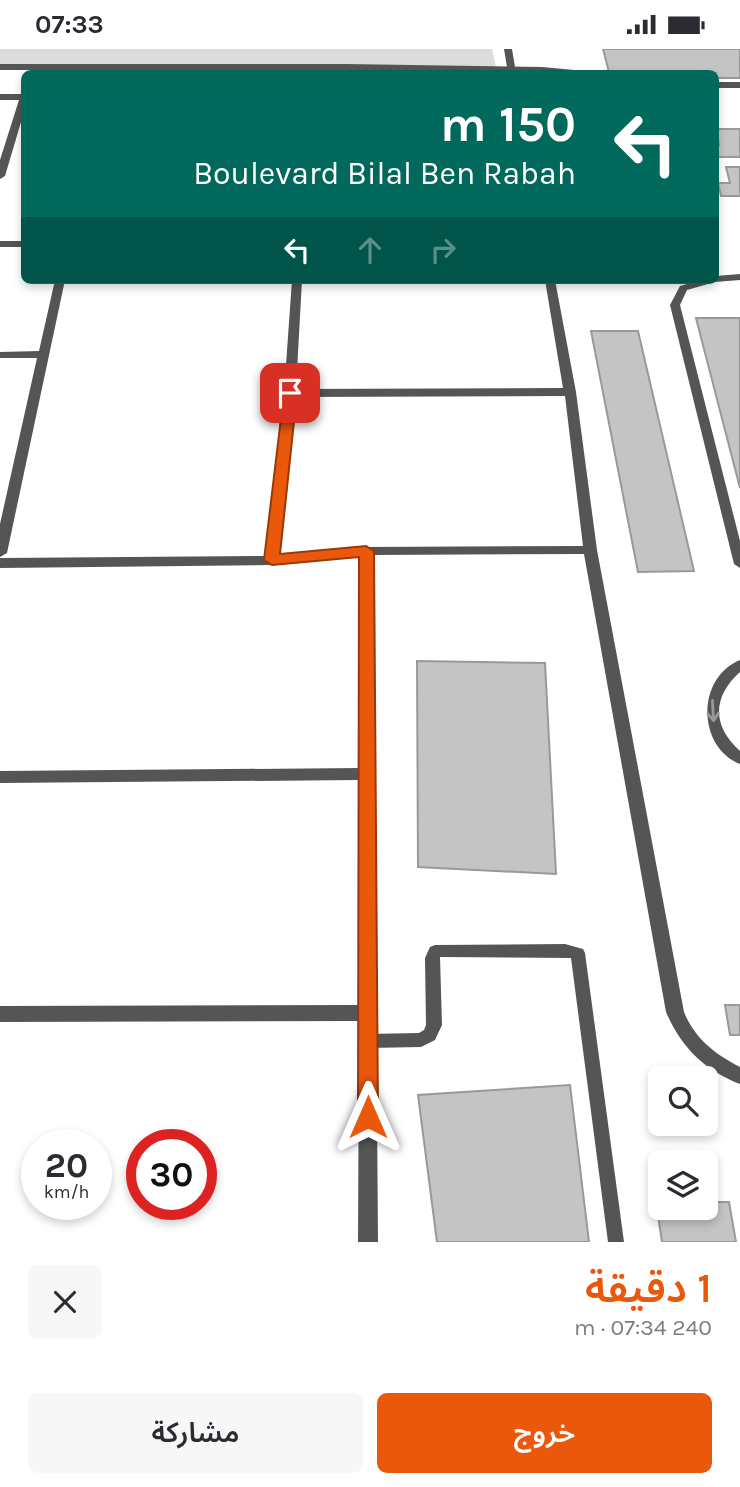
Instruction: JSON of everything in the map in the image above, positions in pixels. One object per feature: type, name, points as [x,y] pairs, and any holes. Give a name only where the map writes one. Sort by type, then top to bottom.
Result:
[{"type":"street","points":[[508,49],[512,70]]},
{"type":"street","points":[[0,67],[34,70]]},
{"type":"street","points":[[719,85],[740,85]]},
{"type":"street","points":[[0,97],[21,98]]},
{"type":"street","points":[[0,176],[21,108]]},
{"type":"street","points":[[0,244],[21,244]]},
{"type":"street","points":[[0,553],[5,507],[59,284]]},
{"type":"street","points":[[272,560],[290,393],[297,284]]},
{"type":"street","points":[[551,284],[570,391],[590,550],[675,1012],[683,1033],[695,1048],[740,1076]]},
{"type":"street","points":[[0,355],[43,354]]},
{"type":"street","points":[[290,393],[570,391]]},
{"type":"street","points":[[0,563],[272,560],[366,551],[590,550]]},
{"type":"street","points":[[366,551],[368,1242]]},
{"type":"street","points":[[0,777],[368,774]]},
{"type":"street","points":[[0,1014],[368,1013]]},
{"type":"lane","points":[[719,279],[740,277]]},
{"type":"lane","points":[[698,284],[683,288],[675,305],[740,564]]},
{"type":"lane","points":[[740,665],[724,676],[713,693],[711,713],[717,734],[740,759]]},
{"type":"lane","points":[[368,1041],[421,1040],[430,1035],[434,1025],[432,958],[435,951],[578,953],[616,1242]]},
{"type":"shaded area","points":[[0,49],[492,49],[496,67],[0,66]]},
{"type":"building","points":[[603,49],[740,49],[740,78],[719,78],[719,70],[608,70]]},
{"type":"building","points":[[719,129],[740,129],[740,157],[719,157]]},
{"type":"building","points":[[726,167],[740,167],[740,196],[721,196],[719,183],[730,183]]},
{"type":"building","points":[[696,318],[740,318],[740,488]]},
{"type":"building","points":[[591,331],[638,331],[694,571],[638,572]]},
{"type":"building","points":[[417,661],[545,663],[556,874],[418,867]]},
{"type":"building","points":[[725,1005],[740,1005],[740,1035],[730,1035]]},
{"type":"building","points":[[570,1085],[589,1242],[437,1242],[418,1095]]},
{"type":"building","points":[[718,1202],[729,1202],[736,1242],[662,1242],[659,1220],[718,1220]]},
{"type":"route","points":[[290,393],[272,560],[366,551],[368,1117]]}]
